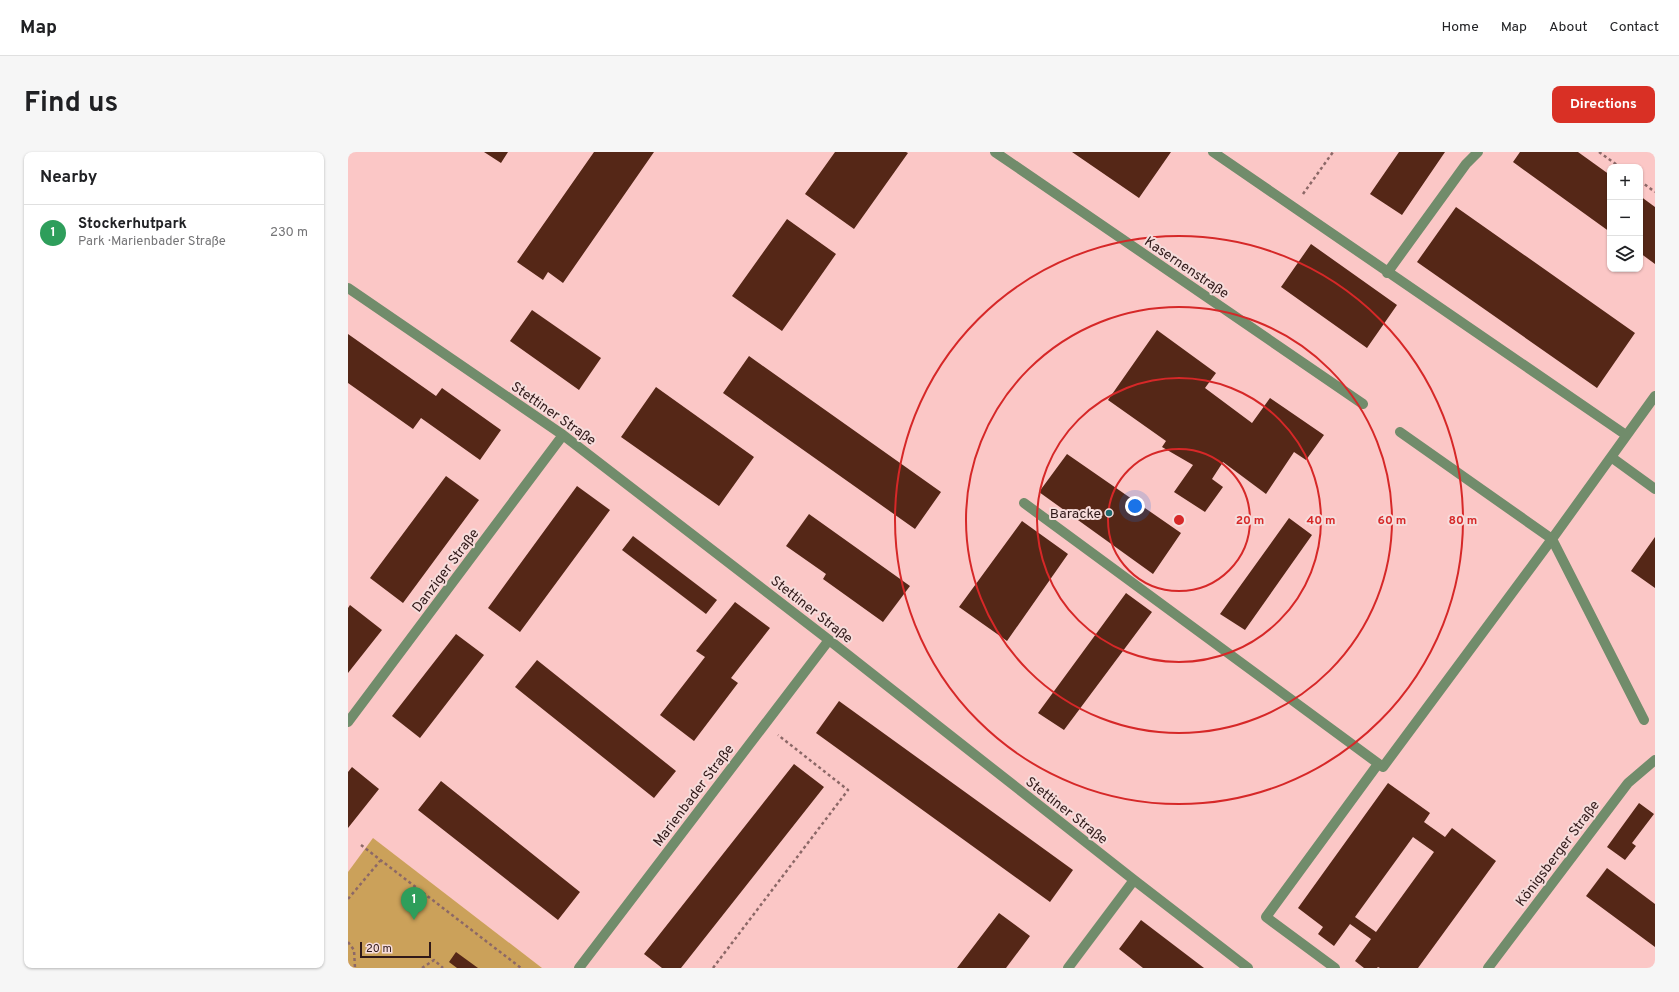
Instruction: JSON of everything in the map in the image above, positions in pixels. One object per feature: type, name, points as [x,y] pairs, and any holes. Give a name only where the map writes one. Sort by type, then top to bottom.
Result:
[{"type":"street","name":"Kasernenstraße","points":[[995,152],[1363,404]]},
{"type":"street","points":[[1213,152],[1626,436]]},
{"type":"street","points":[[1387,273],[1466,164],[1478,152]]},
{"type":"street","name":"Stettiner Straße","points":[[348,288],[564,435],[1248,968]]},
{"type":"street","points":[[1024,503],[1383,768],[1552,539],[1655,396]]},
{"type":"street","points":[[1400,432],[1552,539],[1644,720]]},
{"type":"street","name":"Danziger Straße","points":[[348,722],[564,435]]},
{"type":"street","points":[[1611,457],[1655,489]]},
{"type":"street","name":"Marienbader Straße","points":[[579,968],[829,640]]},
{"type":"street","name":"Königsberger Straße","points":[[1488,968],[1628,783],[1655,760]]},
{"type":"street","points":[[1335,968],[1266,917],[1378,764]]},
{"type":"street","points":[[1068,968],[1134,880]]},
{"type":"path","points":[[1293,208],[1333,152]]},
{"type":"path","points":[[1599,152],[1616,164]]},
{"type":"path","points":[[1643,183],[1655,192]]},
{"type":"path","points":[[713,968],[848,790],[764,724]]},
{"type":"path","points":[[361,845],[521,968]]},
{"type":"path","points":[[348,899],[380,861]]},
{"type":"path","points":[[348,942],[354,950],[356,968]]},
{"type":"path","points":[[422,968],[434,960],[443,968]]},
{"type":"shaded area","points":[[373,838],[542,968],[348,968],[348,872]]},
{"type":"building","points":[[484,152],[508,152],[501,163]]},
{"type":"building","points":[[594,152],[654,152],[563,283],[548,272],[543,280],[517,262]]},
{"type":"building","points":[[835,152],[908,153],[854,229],[805,194]]},
{"type":"building","points":[[1072,152],[1171,152],[1139,198]]},
{"type":"building","points":[[1399,152],[1445,152],[1402,215],[1370,194]]},
{"type":"building","points":[[1520,152],[1578,152],[1607,173],[1607,230],[1513,162]]},
{"type":"building","points":[[1643,198],[1655,207],[1655,264],[1643,255]]},
{"type":"building","points":[[1456,207],[1635,333],[1597,388],[1417,262]]},
{"type":"building","points":[[787,219],[836,254],[782,331],[732,296]]},
{"type":"building","points":[[1311,244],[1397,305],[1367,348],[1281,287]]},
{"type":"building","points":[[532,310],[601,358],[579,390],[510,341]]},
{"type":"building","points":[[1157,330],[1216,373],[1205,388],[1252,423],[1270,398],[1324,435],[1306,460],[1294,452],[1266,494],[1223,462],[1212,479],[1223,487],[1205,512],[1174,492],[1193,465],[1162,447],[1166,441],[1108,400]]},
{"type":"building","points":[[348,334],[436,396],[442,388],[501,430],[480,460],[421,418],[413,429],[348,383]]},
{"type":"building","points":[[749,356],[941,492],[915,529],[723,393]]},
{"type":"building","points":[[656,387],[754,457],[719,506],[621,437]]},
{"type":"building","name":"Baracke","points":[[1067,454],[1181,533],[1153,574],[1039,492]]},
{"type":"building","points":[[446,476],[479,500],[403,603],[370,578]]},
{"type":"building","points":[[577,486],[610,510],[520,632],[488,608]]},
{"type":"building","points":[[809,514],[910,586],[883,622],[823,579],[826,574],[786,546]]},
{"type":"building","points":[[1289,518],[1312,535],[1245,630],[1220,614]]},
{"type":"building","points":[[1022,521],[1068,554],[1007,641],[959,607]]},
{"type":"building","points":[[633,536],[717,600],[706,614],[622,550]]},
{"type":"building","points":[[1655,537],[1655,588],[1631,571]]},
{"type":"building","points":[[1126,593],[1152,612],[1064,730],[1038,713]]},
{"type":"building","points":[[735,602],[770,628],[731,678],[738,683],[694,741],[660,715],[705,657],[696,651]]},
{"type":"building","points":[[350,605],[382,630],[348,673],[348,608]]},
{"type":"building","points":[[456,634],[484,655],[420,738],[392,716]]},
{"type":"building","points":[[537,660],[676,771],[654,798],[515,687]]},
{"type":"building","points":[[839,701],[1073,870],[1050,902],[816,733]]},
{"type":"building","points":[[794,764],[824,787],[681,968],[662,968],[644,954]]},
{"type":"building","points":[[352,767],[379,789],[348,828],[348,772]]},
{"type":"building","points":[[441,781],[580,892],[558,920],[418,810]]},
{"type":"building","points":[[1388,783],[1430,813],[1424,822],[1445,837],[1452,828],[1496,861],[1418,968],[1364,968],[1355,961],[1371,939],[1350,924],[1334,946],[1318,934],[1323,927],[1298,908]],"holes":[[[1413,837],[1434,852],[1376,932],[1355,917]]]},
{"type":"building","points":[[1639,803],[1654,814],[1632,843],[1636,846],[1625,860],[1607,847]]},
{"type":"building","points":[[1607,868],[1655,904],[1655,947],[1586,896]]},
{"type":"building","points":[[999,913],[1030,936],[1006,968],[957,968]]},
{"type":"building","points":[[1141,920],[1204,968],[1143,968],[1119,949]]},
{"type":"building","points":[[456,952],[478,968],[457,968],[449,962]]},
{"type":"place","name":"Baracke","points":[[1109,513]]},
{"type":"place","name":"Stockerhutpark","points":[[414,920]]}]
